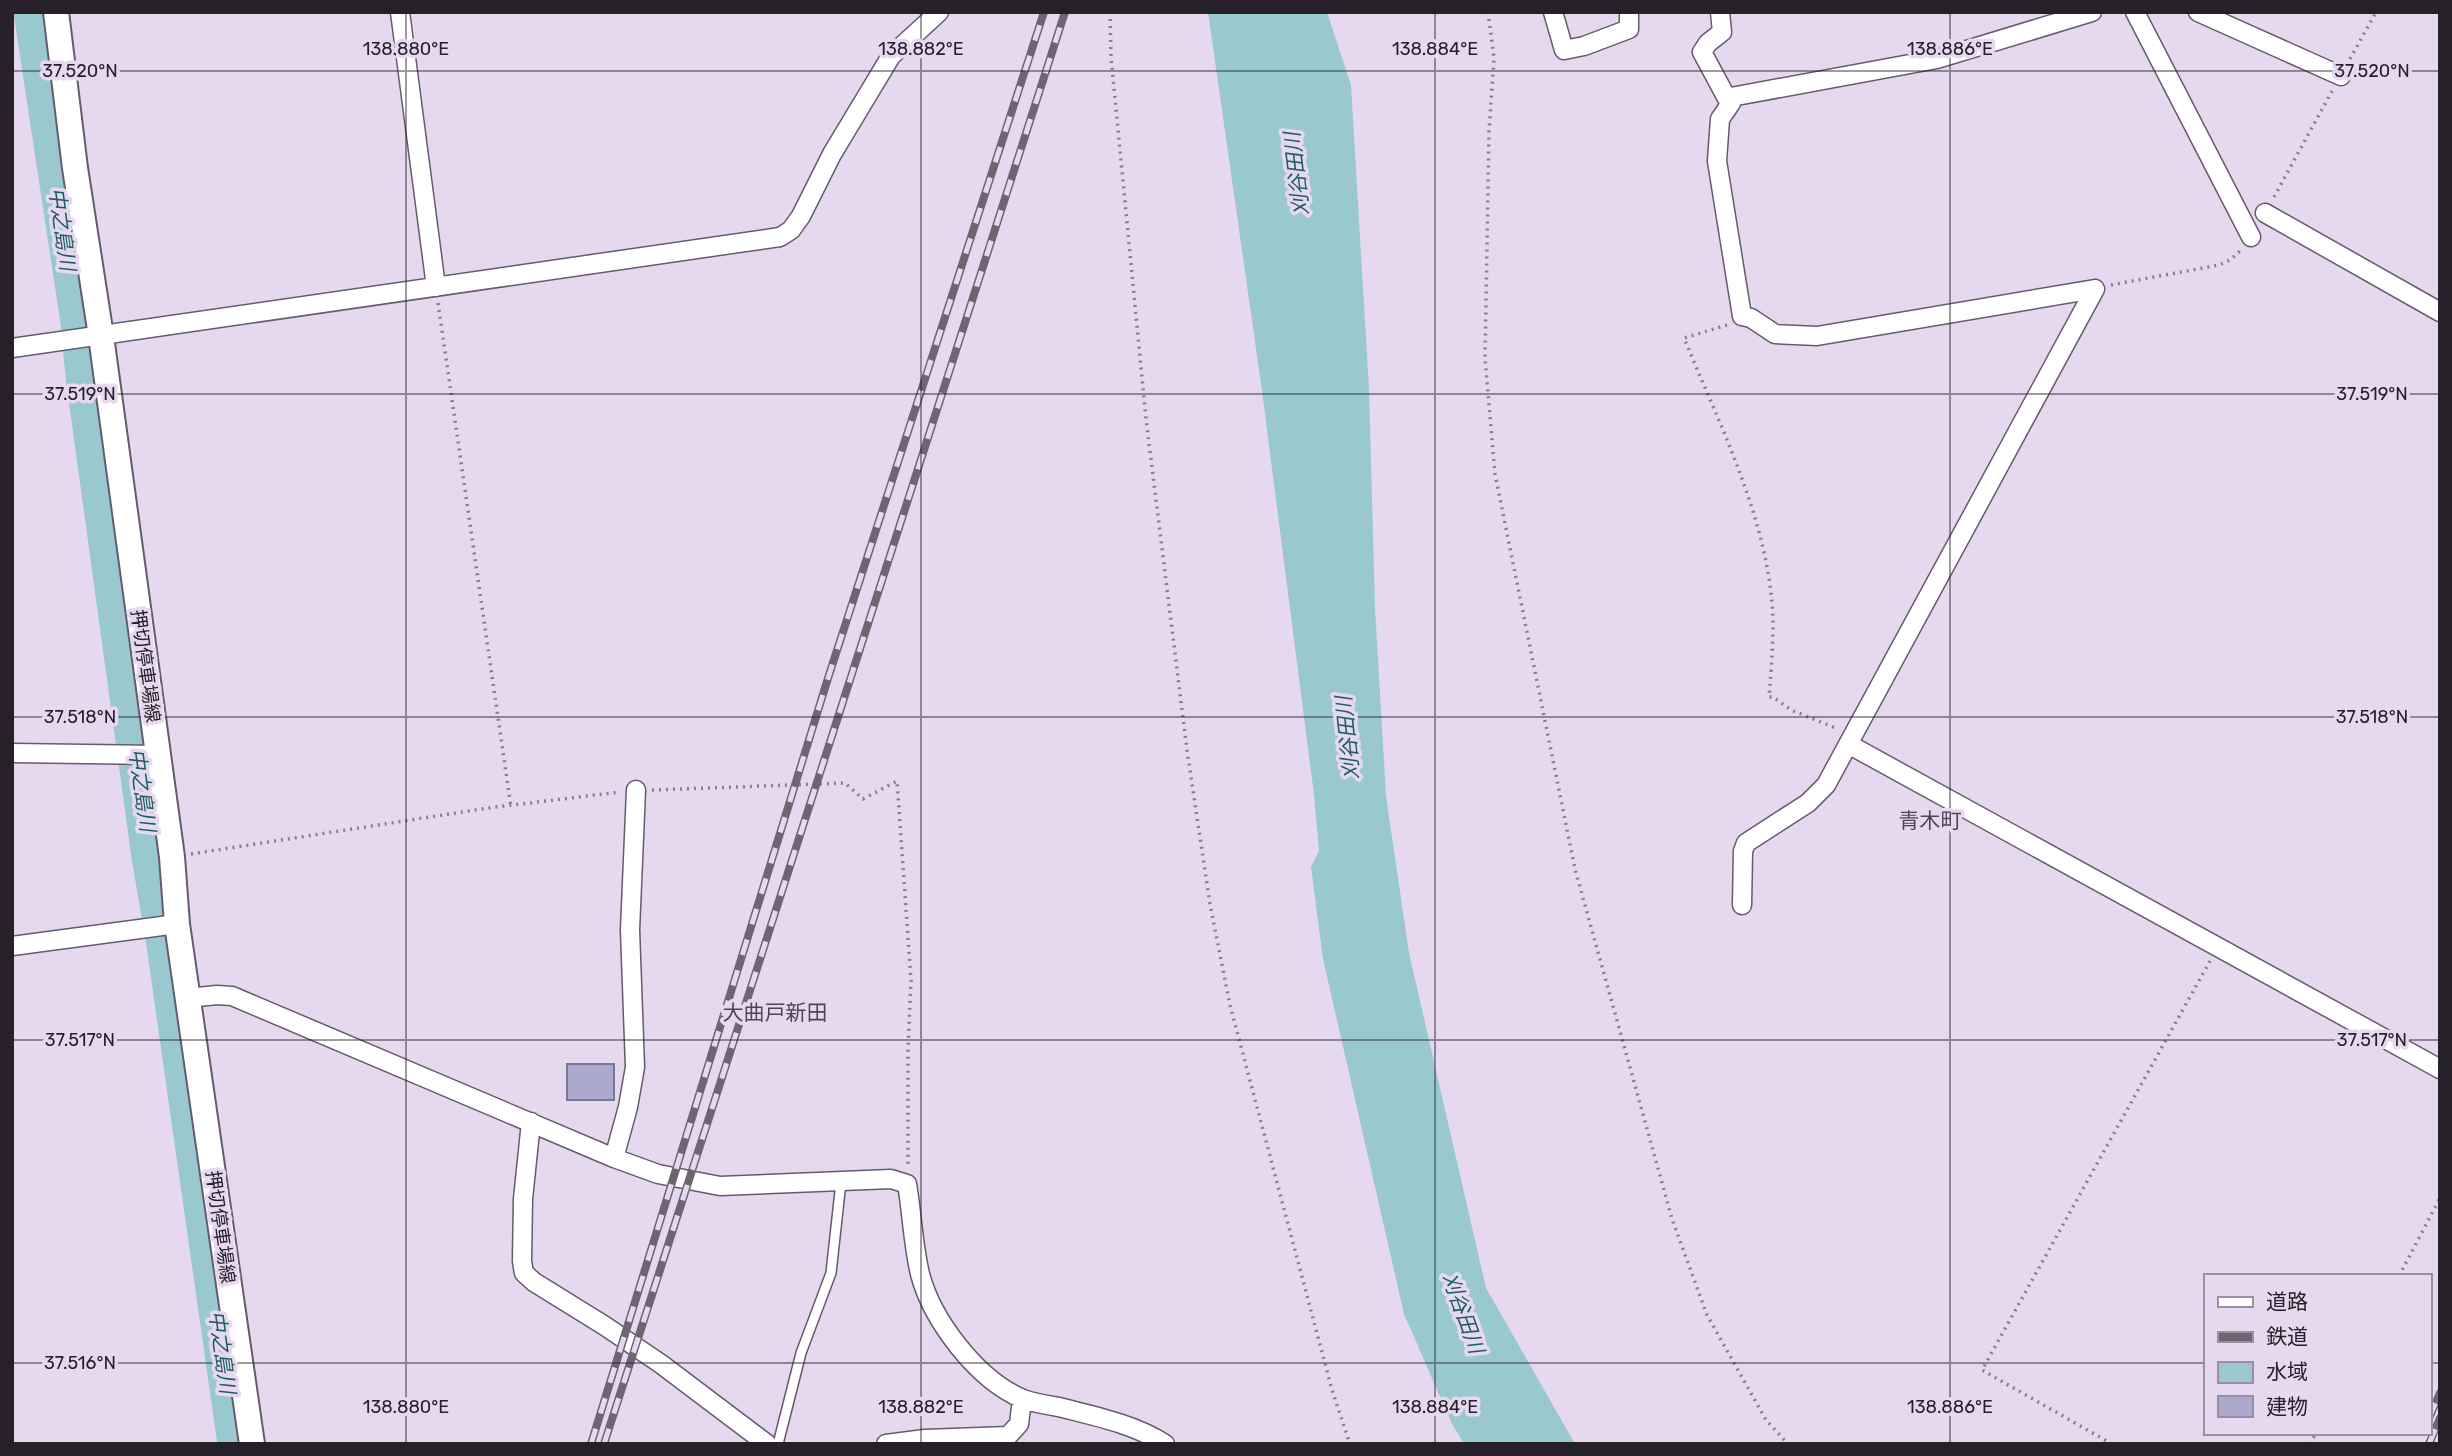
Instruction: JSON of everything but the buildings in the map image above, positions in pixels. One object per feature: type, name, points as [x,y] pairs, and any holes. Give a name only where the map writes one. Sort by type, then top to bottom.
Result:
[{"type":"main road","name":"押切停車場線","points":[[56,12],[75,168],[101,336],[172,857],[177,924],[253,1444]]},
{"type":"street","points":[[400,12],[436,287]]},
{"type":"street","points":[[12,348],[780,237],[791,230],[801,216],[832,154],[891,56],[939,12]]},
{"type":"street","points":[[1553,12],[1564,50],[1584,46],[1629,29],[1629,12]]},
{"type":"street","points":[[1720,12],[1722,32],[1708,43],[1702,52],[1730,104]]},
{"type":"street","points":[[2092,12],[1937,59],[1731,97],[1730,104],[1720,119],[1717,161],[1742,316],[1775,334],[1817,336],[2095,289]]},
{"type":"street","points":[[2135,12],[2252,237]]},
{"type":"street","points":[[2198,12],[2341,76]]},
{"type":"street","points":[[2265,213],[2440,312]]},
{"type":"street","points":[[1742,905],[1743,851],[1746,843],[1808,803],[1826,785],[2095,289]]},
{"type":"street","points":[[1848,744],[2440,1069]]},
{"type":"street","points":[[12,753],[158,755]]},
{"type":"street","points":[[614,1158],[628,1107],[635,1066],[629,930],[636,790]]},
{"type":"street","points":[[12,946],[177,924]]},
{"type":"street","points":[[188,998],[232,996],[614,1158],[658,1174],[720,1186],[891,1179],[907,1184],[919,1271],[927,1297],[946,1329],[970,1359],[993,1380],[1022,1399],[1096,1416],[1155,1441]]},
{"type":"street","points":[[531,1122],[523,1199],[524,1273],[661,1364],[767,1444]]},
{"type":"street","points":[[886,1444],[925,1439],[1008,1436],[1019,1424],[1022,1399]]},
{"type":"lane","points":[[778,1444],[801,1353],[831,1273],[841,1182]]},
{"type":"path","points":[[1110,12],[1111,57],[1146,419],[1210,904],[1230,1005],[1332,1390],[1350,1444]]},
{"type":"path","points":[[1488,12],[1494,58],[1489,132],[1485,358],[1495,474],[1570,842],[1676,1231],[1707,1315],[1766,1420],[1788,1444]]},
{"type":"path","points":[[2265,213],[2376,12]]},
{"type":"path","points":[[2095,289],[2219,265],[2230,260],[2252,237]]},
{"type":"path","points":[[436,287],[512,807]]},
{"type":"path","points":[[1753,320],[1684,338],[1751,501],[1768,576],[1773,621],[1769,697],[1791,710],[1840,730],[1848,744]]},
{"type":"path","points":[[172,857],[488,808],[636,790],[845,783],[863,799],[897,781],[911,980],[907,1184]]},
{"type":"path","points":[[2112,1444],[1982,1370],[2217,947]]},
{"type":"path","points":[[2400,1274],[2440,1198]]},
{"type":"water","name":"刈谷田川","points":[[1208,12],[1327,12],[1351,85],[1369,389],[1375,608],[1386,796],[1409,953],[1486,1288],[1575,1444],[1464,1444],[1451,1422],[1404,1314],[1323,959],[1311,867],[1319,851],[1314,795],[1262,391]]},
{"type":"waterway","name":"中之島川","points":[[31,12],[78,322],[83,376],[149,857],[163,938],[235,1444]]},
{"type":"railway","points":[[591,1444],[829,675],[1044,12]]},
{"type":"railway","points":[[604,1444],[1065,12]]},
{"type":"railway","points":[[2431,1413],[2440,1393]]},
{"type":"railway","points":[[2429,1444],[2440,1418]]},
{"type":"district","name":"青木町","points":[[1930,821]]},
{"type":"district","name":"大曲戸新田","points":[[775,1013]]}]
